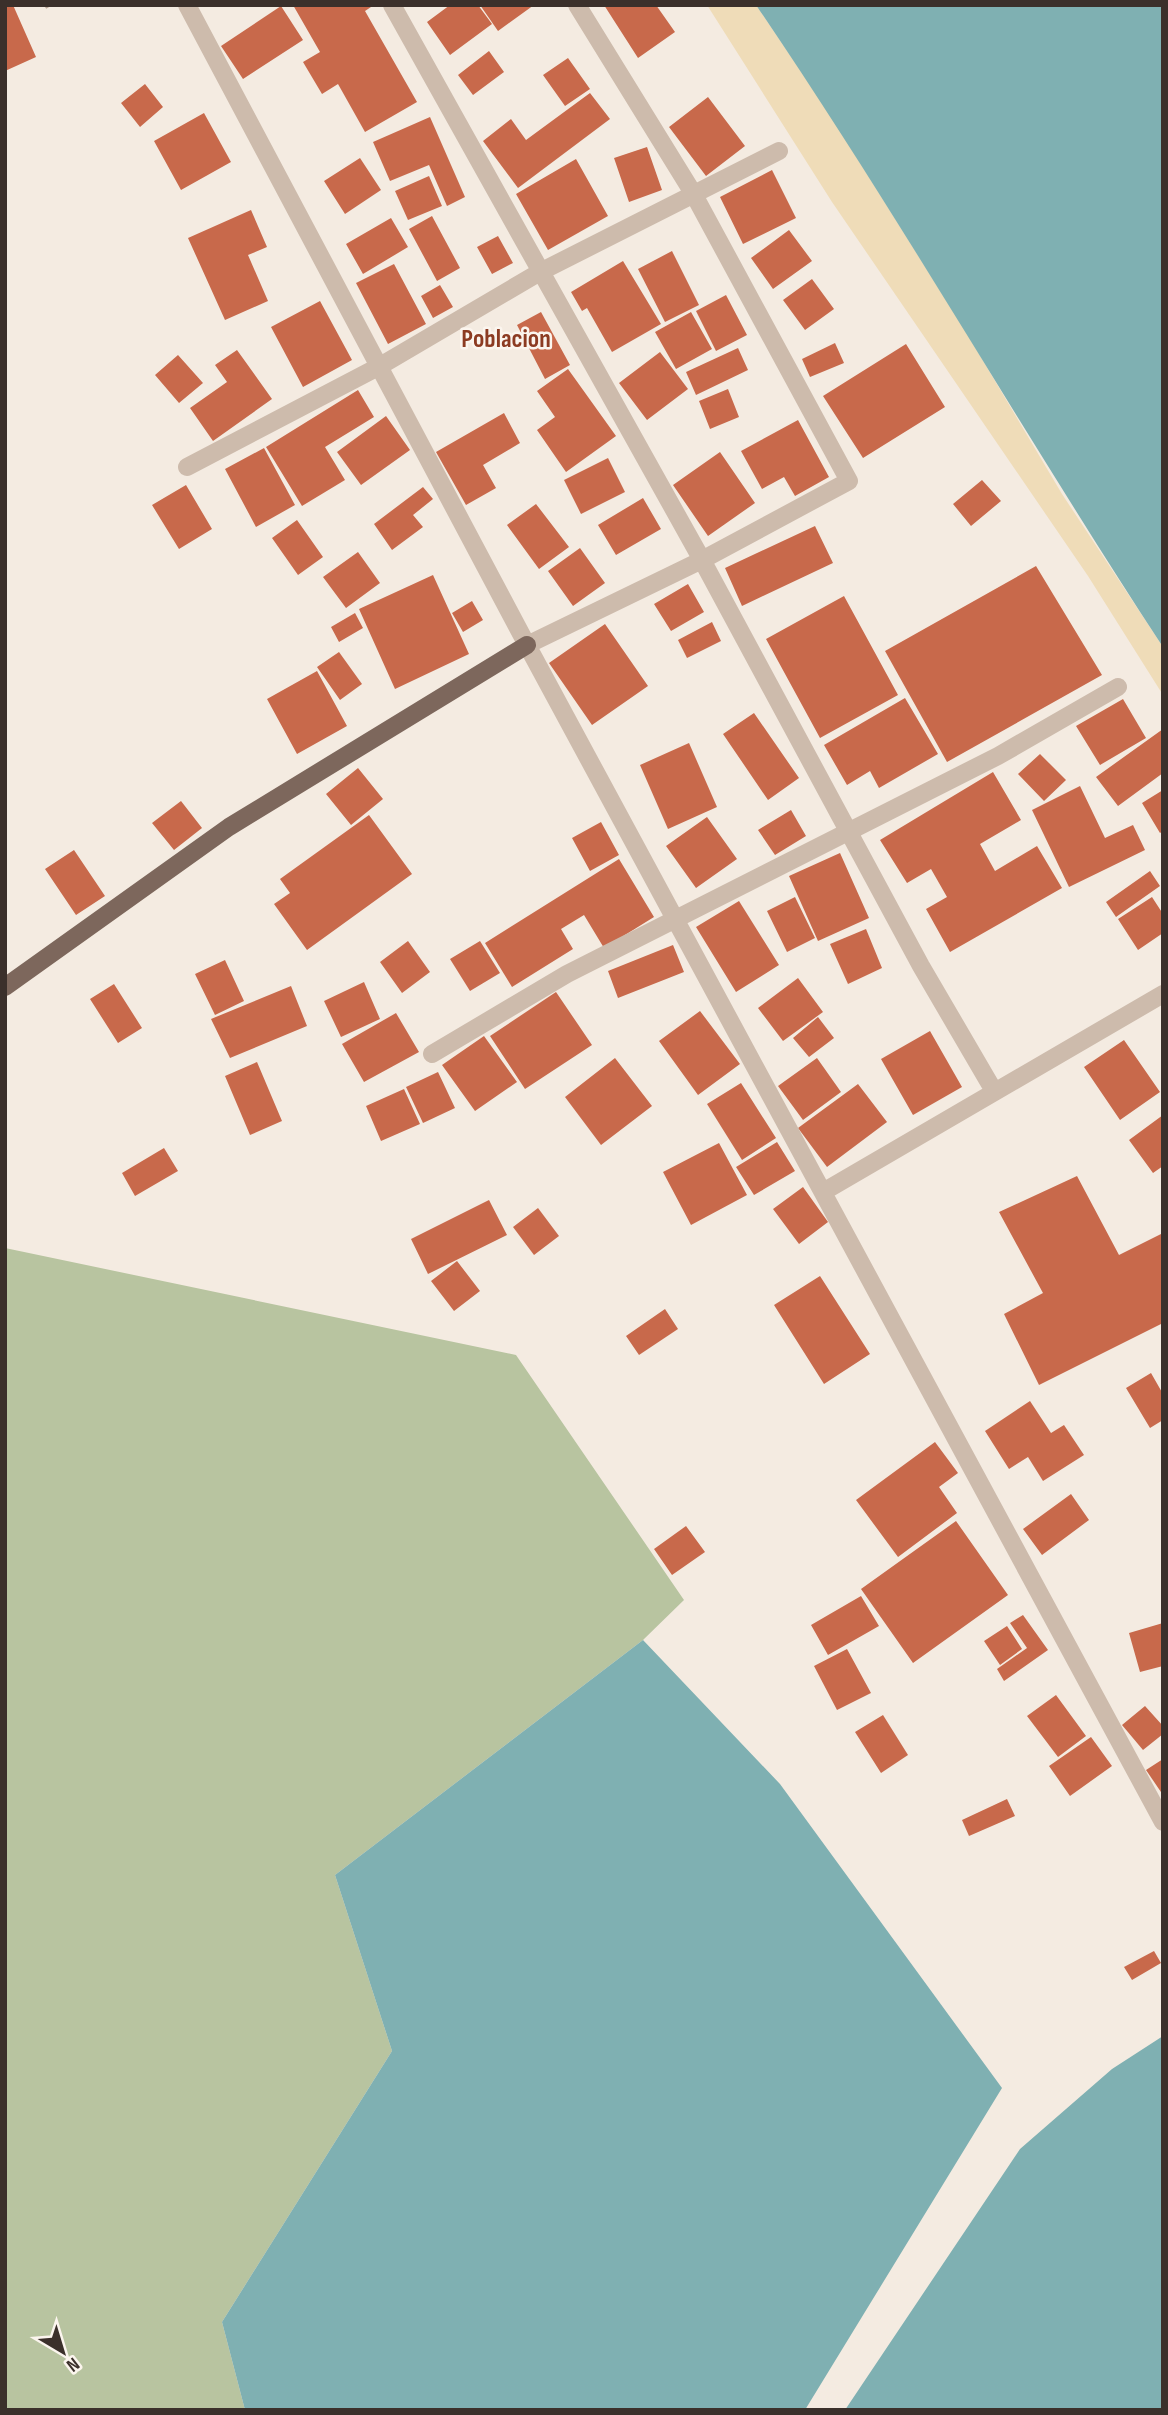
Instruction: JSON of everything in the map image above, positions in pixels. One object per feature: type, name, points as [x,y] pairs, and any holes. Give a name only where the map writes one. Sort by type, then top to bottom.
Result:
[{"type":"main road","points":[[5,987],[229,827],[527,645]]},
{"type":"street","points":[[187,5],[527,645],[1163,1822]]},
{"type":"street","points":[[392,5],[994,1091]]},
{"type":"street","points":[[527,645],[702,560],[849,481],[693,193],[577,5]]},
{"type":"street","points":[[187,467],[380,366],[540,272],[779,151]]},
{"type":"street","points":[[432,1054],[567,974],[847,830],[998,756],[1118,687]]},
{"type":"street","points":[[822,1192],[1163,994]]},
{"type":"green space","points":[[5,1248],[516,1355],[684,1600],[643,1640],[335,1875],[392,2051],[222,2322],[245,2410],[5,2410]]},
{"type":"sand","points":[[707,5],[756,5],[827,110],[966,332],[1062,494],[1163,647],[1163,695],[1088,576],[832,202]]},
{"type":"water","points":[[756,5],[1163,5],[1163,647],[860,164]]},
{"type":"water","points":[[643,1640],[780,1784],[1002,2088],[805,2410],[245,2410],[222,2322],[392,2051],[335,1875]]},
{"type":"water","points":[[1163,2036],[1163,2410],[845,2410],[1020,2149],[1112,2069]]},
{"type":"building","points":[[5,5],[13,5],[36,57],[5,71]]},
{"type":"building","points":[[293,5],[374,5],[365,11],[417,102],[365,132],[338,84],[322,94],[303,62],[320,52]]},
{"type":"building","points":[[450,5],[478,5],[492,24],[450,55],[427,22]]},
{"type":"building","points":[[480,5],[534,5],[498,31]]},
{"type":"building","points":[[604,5],[656,5],[675,32],[638,58]]},
{"type":"building","points":[[281,6],[303,40],[243,79],[221,46]]},
{"type":"building","points":[[489,51],[504,72],[473,95],[458,75]]},
{"type":"building","points":[[568,58],[590,89],[565,106],[543,75]]},
{"type":"building","points":[[145,84],[163,107],[140,127],[121,103]]},
{"type":"building","points":[[590,93],[610,119],[518,188],[483,141],[511,119],[526,140]]},
{"type":"building","points":[[708,97],[745,146],[706,176],[669,127]]},
{"type":"building","points":[[204,113],[231,162],[181,190],[154,141]]},
{"type":"building","points":[[430,117],[465,197],[447,206],[429,165],[390,181],[373,142]]},
{"type":"building","points":[[647,147],[662,190],[629,202],[614,158]]},
{"type":"building","points":[[360,158],[381,190],[345,214],[324,181]]},
{"type":"building","points":[[576,159],[608,216],[548,250],[516,194]]},
{"type":"building","points":[[772,170],[796,218],[743,244],[720,197]]},
{"type":"building","points":[[429,176],[442,206],[408,220],[395,191]]},
{"type":"building","points":[[251,210],[267,247],[248,255],[268,301],[225,320],[188,238]]},
{"type":"building","points":[[432,216],[460,268],[437,281],[409,229]]},
{"type":"building","points":[[391,218],[408,247],[363,274],[346,244]]},
{"type":"building","points":[[789,230],[812,261],[773,289],[751,258]]},
{"type":"building","points":[[498,236],[513,263],[492,274],[477,247]]},
{"type":"building","points":[[672,251],[699,305],[665,322],[638,269]]},
{"type":"building","points":[[623,261],[661,324],[612,352],[587,308],[582,311],[571,292]]},
{"type":"building","points":[[394,264],[426,324],[388,344],[356,283]]},
{"type":"building","points":[[812,279],[834,309],[805,330],[783,300]]},
{"type":"building","points":[[440,285],[453,307],[433,318],[421,296]]},
{"type":"building","points":[[726,295],[747,335],[716,351],[696,311]]},
{"type":"building","points":[[320,301],[352,360],[303,387],[271,327]]},
{"type":"building","points":[[541,312],[570,365],[545,379],[517,325]]},
{"type":"building","points":[[691,312],[712,349],[676,369],[655,332]]},
{"type":"building","points":[[835,343],[844,363],[810,377],[802,359]]},
{"type":"building","points":[[906,344],[945,407],[863,458],[823,396]]},
{"type":"building","points":[[738,348],[748,370],[696,395],[686,372]]},
{"type":"building","points":[[237,350],[272,399],[213,441],[190,408],[227,382],[215,365]]},
{"type":"building","points":[[660,352],[688,389],[647,420],[619,383]]},
{"type":"building","points":[[178,355],[203,383],[179,403],[155,375]]},
{"type":"building","points":[[568,369],[616,436],[566,472],[537,430],[555,417],[537,391]]},
{"type":"building","points":[[728,389],[739,417],[710,429],[699,401]]},
{"type":"building","points":[[358,390],[374,417],[325,447],[345,480],[302,506],[266,447]]},
{"type":"building","points":[[504,413],[520,443],[483,465],[496,488],[466,505],[436,452]]},
{"type":"building","points":[[386,416],[410,450],[361,485],[337,452]]},
{"type":"building","points":[[798,420],[829,477],[795,496],[784,477],[762,489],[741,451]]},
{"type":"building","points":[[264,448],[295,505],[256,527],[225,469]]},
{"type":"building","points":[[720,452],[755,503],[708,536],[673,485]]},
{"type":"building","points":[[608,458],[625,492],[581,514],[564,480]]},
{"type":"building","points":[[982,480],[1001,501],[971,526],[953,504]]},
{"type":"building","points":[[186,485],[212,529],[179,549],[152,505]]},
{"type":"building","points":[[423,487],[433,499],[413,515],[423,527],[392,550],[374,524]]},
{"type":"building","points":[[643,498],[661,529],[616,555],[598,525]]},
{"type":"building","points":[[536,504],[569,547],[539,569],[507,525]]},
{"type":"building","points":[[297,520],[323,557],[298,575],[272,538]]},
{"type":"building","points":[[815,526],[833,563],[742,606],[725,568]]},
{"type":"building","points":[[580,548],[605,583],[573,606],[548,571]]},
{"type":"building","points":[[358,552],[380,583],[346,608],[323,577]]},
{"type":"building","points":[[1036,566],[1102,675],[947,762],[885,651]]},
{"type":"building","points":[[433,575],[469,654],[395,689],[359,609]]},
{"type":"building","points":[[688,584],[704,612],[671,631],[654,604]]},
{"type":"building","points":[[844,596],[898,695],[820,738],[766,639]]},
{"type":"building","points":[[472,601],[483,620],[463,632],[452,613]]},
{"type":"building","points":[[355,613],[363,628],[339,642],[331,627]]},
{"type":"building","points":[[712,622],[721,641],[687,658],[678,640]]},
{"type":"building","points":[[605,624],[648,686],[592,725],[549,663]]},
{"type":"building","points":[[339,652],[362,684],[340,700],[317,667]]},
{"type":"building","points":[[317,671],[347,726],[297,754],[267,699]]},
{"type":"building","points":[[905,698],[938,754],[879,788],[870,771],[847,785],[824,745]]},
{"type":"building","points":[[1123,699],[1146,738],[1100,765],[1076,726]]},
{"type":"building","points":[[754,713],[799,778],[768,800],[723,734]]},
{"type":"building","points":[[1163,729],[1163,773],[1118,806],[1096,777]]},
{"type":"building","points":[[689,743],[717,807],[668,829],[640,765]]},
{"type":"building","points":[[1040,754],[1066,780],[1044,801],[1018,774]]},
{"type":"building","points":[[358,768],[383,799],[351,825],[326,794]]},
{"type":"building","points":[[993,772],[1021,820],[980,844],[995,871],[1037,846],[1062,888],[950,952],[926,909],[947,897],[931,869],[907,883],[880,840]]},
{"type":"building","points":[[1080,786],[1105,838],[1133,825],[1145,850],[1069,887],[1032,810]]},
{"type":"building","points":[[1163,790],[1163,831],[1160,833],[1142,803]]},
{"type":"building","points":[[181,801],[202,828],[174,850],[152,823]]},
{"type":"building","points":[[791,810],[806,836],[775,855],[758,830]]},
{"type":"building","points":[[369,815],[412,874],[307,950],[274,904],[290,893],[280,879]]},
{"type":"building","points":[[707,817],[737,859],[696,888],[666,846]]},
{"type":"building","points":[[601,822],[619,855],[590,871],[572,838]]},
{"type":"building","points":[[74,850],[105,896],[76,915],[45,869]]},
{"type":"building","points":[[840,853],[869,918],[818,941],[789,876]]},
{"type":"building","points":[[619,859],[654,917],[604,948],[584,915],[561,929],[573,949],[512,987],[485,943]]},
{"type":"building","points":[[1150,871],[1160,886],[1116,917],[1106,902]]},
{"type":"building","points":[[795,897],[815,938],[787,952],[767,911]]},
{"type":"building","points":[[1152,897],[1163,914],[1163,933],[1138,950],[1118,919]]},
{"type":"building","points":[[739,901],[779,965],[736,992],[696,927]]},
{"type":"building","points":[[866,929],[882,968],[848,984],[830,944]]},
{"type":"building","points":[[408,941],[430,972],[402,993],[380,962]]},
{"type":"building","points":[[480,941],[500,973],[470,991],[450,959]]},
{"type":"building","points":[[673,945],[684,972],[618,998],[608,971]]},
{"type":"building","points":[[225,960],[244,1001],[215,1015],[195,974]]},
{"type":"building","points":[[798,978],[823,1012],[783,1041],[758,1008]]},
{"type":"building","points":[[364,982],[380,1019],[341,1037],[324,1001]]},
{"type":"building","points":[[114,984],[142,1028],[118,1043],[90,999]]},
{"type":"building","points":[[291,986],[307,1026],[230,1058],[211,1019]]},
{"type":"building","points":[[556,992],[592,1045],[525,1089],[490,1036]]},
{"type":"building","points":[[700,1011],[740,1064],[698,1095],[659,1041]]},
{"type":"building","points":[[396,1013],[419,1052],[364,1082],[342,1044]]},
{"type":"building","points":[[818,1017],[834,1038],[809,1057],[793,1038]]},
{"type":"building","points":[[930,1031],[962,1087],[913,1115],[881,1059]]},
{"type":"building","points":[[484,1036],[517,1082],[475,1111],[442,1065]]},
{"type":"building","points":[[1124,1040],[1160,1092],[1120,1120],[1084,1067]]},
{"type":"building","points":[[615,1058],[652,1106],[601,1145],[565,1097]]},
{"type":"building","points":[[817,1058],[841,1092],[803,1120],[778,1086]]},
{"type":"building","points":[[257,1062],[282,1121],[250,1135],[225,1076]]},
{"type":"building","points":[[438,1072],[455,1108],[423,1123],[406,1087]]},
{"type":"building","points":[[741,1083],[776,1138],[742,1160],[707,1104]]},
{"type":"building","points":[[858,1084],[887,1122],[827,1167],[798,1128]]},
{"type":"building","points":[[404,1089],[420,1124],[381,1141],[366,1106]]},
{"type":"building","points":[[1163,1115],[1163,1166],[1153,1173],[1129,1140]]},
{"type":"building","points":[[777,1142],[795,1171],[754,1195],[736,1167]]},
{"type":"building","points":[[719,1143],[747,1195],[691,1225],[663,1172]]},
{"type":"building","points":[[164,1148],[178,1171],[135,1196],[122,1173]]},
{"type":"building","points":[[1077,1176],[1119,1255],[1163,1233],[1163,1323],[1039,1385],[1004,1314],[1043,1293],[999,1212]]},
{"type":"building","points":[[803,1187],[828,1222],[799,1244],[773,1209]]},
{"type":"building","points":[[489,1200],[507,1235],[428,1274],[411,1239]]},
{"type":"building","points":[[538,1208],[559,1236],[534,1255],[513,1227]]},
{"type":"building","points":[[457,1261],[480,1291],[454,1311],[431,1281]]},
{"type":"building","points":[[820,1276],[870,1354],[824,1384],[774,1305]]},
{"type":"building","points":[[665,1309],[678,1329],[639,1355],[626,1336]]},
{"type":"building","points":[[1151,1373],[1163,1394],[1163,1420],[1150,1428],[1126,1388]]},
{"type":"building","points":[[1030,1401],[1051,1433],[1064,1425],[1084,1455],[1043,1481],[1028,1457],[1009,1469],[985,1431]]},
{"type":"building","points":[[935,1442],[958,1473],[939,1487],[957,1513],[898,1557],[856,1500]]},
{"type":"building","points":[[1071,1494],[1089,1520],[1042,1555],[1023,1529]]},
{"type":"building","points":[[956,1521],[1008,1595],[913,1663],[861,1589]]},
{"type":"building","points":[[686,1526],[705,1552],[672,1575],[654,1549]]},
{"type":"building","points":[[861,1596],[879,1626],[828,1655],[811,1625]]},
{"type":"building","points":[[1023,1615],[1048,1650],[1004,1681],[997,1669],[1027,1648],[1010,1623]]},
{"type":"building","points":[[1163,1623],[1163,1666],[1140,1672],[1129,1633]]},
{"type":"building","points":[[1007,1626],[1022,1649],[1000,1665],[984,1641]]},
{"type":"building","points":[[847,1649],[871,1693],[837,1710],[814,1666]]},
{"type":"building","points":[[1056,1695],[1086,1736],[1058,1757],[1027,1716]]},
{"type":"building","points":[[1145,1706],[1163,1726],[1163,1734],[1143,1750],[1122,1725]]},
{"type":"building","points":[[883,1715],[908,1755],[881,1773],[855,1732]]},
{"type":"building","points":[[1091,1737],[1112,1766],[1070,1796],[1049,1766]]},
{"type":"building","points":[[1163,1759],[1163,1795],[1146,1770]]},
{"type":"building","points":[[1007,1799],[1015,1816],[969,1836],[962,1820]]},
{"type":"building","points":[[1154,1951],[1161,1963],[1132,1980],[1124,1967]]},
{"type":"district","name":"Poblacion","points":[[506,339]]}]
